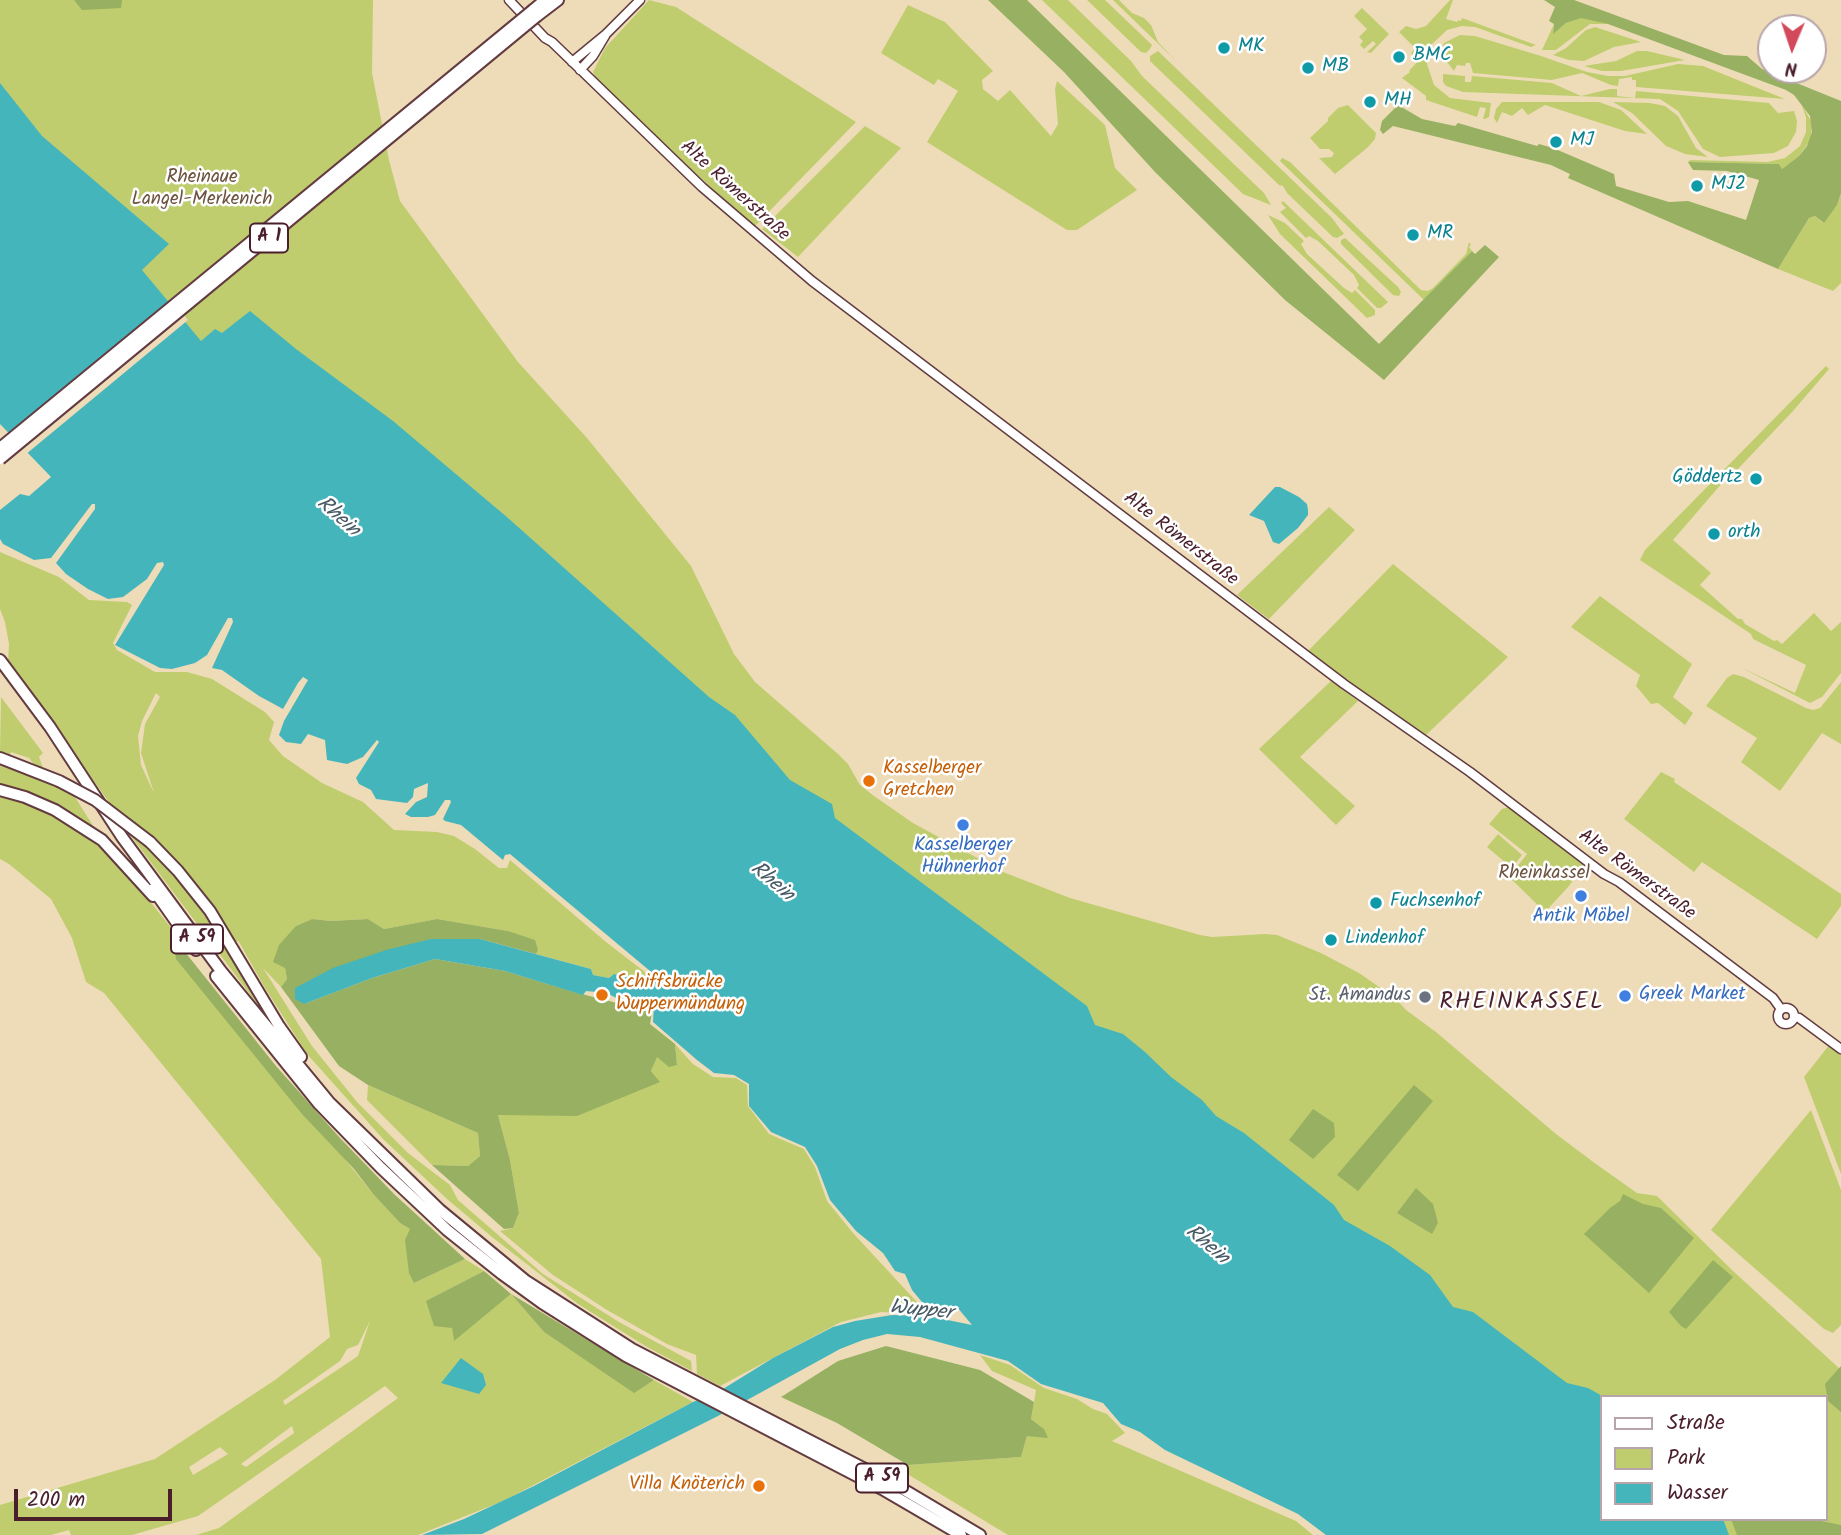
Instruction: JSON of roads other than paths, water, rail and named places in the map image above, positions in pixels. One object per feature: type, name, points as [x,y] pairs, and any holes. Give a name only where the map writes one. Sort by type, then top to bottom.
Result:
[{"type":"highway","name":"A 1","points":[[0,459],[535,13],[545,0]]},
{"type":"highway","name":"A 1","points":[[0,448],[535,13],[558,0]]},
{"type":"highway","name":"A 59","points":[[0,663],[57,743],[80,786],[165,908],[250,1021],[319,1104],[381,1168],[447,1230],[542,1303],[589,1334],[776,1429],[896,1485],[980,1535]]},
{"type":"highway","name":"A 59","points":[[0,663],[50,727],[122,837],[221,971],[329,1102],[440,1210],[517,1273],[659,1369]]},
{"type":"highway","points":[[0,758],[59,781],[111,811],[150,842],[178,871],[210,911],[279,1026],[363,1136]]},
{"type":"highway","name":"A 59","points":[[0,790],[55,810],[102,840],[165,908]]},
{"type":"highway","name":"A 59","points":[[776,1429],[961,1535]]},
{"type":"street","name":"Alte Römerstraße","points":[[509,0],[545,38],[710,195],[812,281],[1344,684],[1469,772],[1604,874],[1619,882],[1773,998],[1781,1009],[1791,1010],[1794,1017]]},
{"type":"street","points":[[572,62],[606,34],[639,0]]},
{"type":"street","points":[[580,70],[593,56],[606,34]]},
{"type":"street","name":"Alte Römerstraße","points":[[1781,1009],[1777,1017],[1782,1023],[1790,1023],[1794,1017]]},
{"type":"street","name":"Alte Römerstraße","points":[[1794,1017],[1841,1049]]},
{"type":"water","name":"Rhein","points":[[0,83],[42,136],[169,244],[142,270],[201,341],[215,329],[222,333],[250,311],[393,421],[508,518],[709,697],[735,715],[790,780],[832,804],[835,818],[1087,1006],[1095,1025],[1123,1034],[1171,1077],[1202,1100],[1216,1116],[1244,1133],[1334,1205],[1344,1220],[1390,1246],[1430,1275],[1453,1307],[1473,1312],[1567,1383],[1588,1388],[1600,1395],[1600,1521],[1724,1521],[1729,1535],[1326,1535],[1298,1514],[1165,1450],[1140,1432],[1121,1424],[1103,1403],[1041,1384],[1008,1361],[920,1337],[887,1334],[840,1349],[718,1416],[482,1534],[422,1535],[464,1519],[534,1486],[693,1402],[723,1389],[773,1358],[833,1327],[892,1315],[928,1316],[972,1325],[957,1307],[941,1314],[940,1310],[922,1302],[912,1290],[905,1274],[895,1271],[883,1253],[856,1231],[830,1200],[817,1166],[805,1147],[771,1132],[749,1106],[749,1084],[734,1075],[714,1073],[697,1060],[653,1022],[654,1006],[618,999],[607,993],[586,991],[583,995],[505,971],[435,959],[372,978],[304,1004],[295,999],[295,988],[333,968],[386,950],[431,939],[480,939],[591,969],[593,975],[609,978],[614,974],[651,983],[656,976],[510,854],[505,855],[503,860],[461,825],[445,821],[443,819],[450,800],[445,800],[435,815],[411,817],[405,814],[416,802],[427,797],[428,783],[414,789],[413,797],[407,803],[376,799],[371,790],[359,784],[356,778],[379,742],[377,740],[363,757],[347,764],[327,760],[325,740],[308,734],[301,744],[286,742],[279,735],[284,721],[308,680],[303,677],[283,709],[222,670],[212,668],[233,622],[232,618],[228,618],[207,655],[195,663],[172,669],[160,668],[115,645],[164,565],[163,562],[157,563],[147,579],[123,597],[108,599],[66,574],[56,563],[95,509],[95,504],[92,504],[51,558],[34,560],[3,544],[0,539],[0,510],[20,494],[29,496],[51,477],[0,424]]},
{"type":"water","points":[[1275,487],[1299,497],[1307,504],[1308,510],[1308,515],[1298,528],[1279,544],[1273,542],[1264,521],[1249,515]]},
{"type":"water","points":[[461,1358],[483,1374],[486,1385],[479,1394],[441,1383]]},
{"type":"place","name":"MK","points":[[1224,48]]},
{"type":"place","name":"BMC","points":[[1399,57]]},
{"type":"place","name":"MB","points":[[1308,68]]},
{"type":"place","name":"MH","points":[[1370,102]]},
{"type":"place","name":"MJ","points":[[1556,142]]},
{"type":"place","name":"MJ2","points":[[1697,186]]},
{"type":"place","name":"MR","points":[[1413,235]]},
{"type":"place","name":"Göddertz","points":[[1756,479]]},
{"type":"place","name":"orth","points":[[1714,534]]},
{"type":"place","name":"Kasselberger Gretchen","points":[[869,781]]},
{"type":"place","name":"Kasselberger Hühnerhof","points":[[963,825]]},
{"type":"place","name":"Antik Möbel","points":[[1581,896]]},
{"type":"place","name":"Fuchsenhof","points":[[1376,903]]},
{"type":"place","name":"Lindenhof","points":[[1331,940]]},
{"type":"place","name":"Schiffsbrücke Wuppermündung","points":[[602,995]]},
{"type":"place","name":"Greek Market","points":[[1625,996]]},
{"type":"place","name":"St. Amandus","points":[[1425,997]]},
{"type":"place","name":"Villa Knöterich","points":[[759,1486]]},
{"type":"district","name":"RHEINKASSEL","points":[[1522,1004]]},
{"type":"park label","name":"Rheinaue Langel-Merkenich","points":[[202,190]]},
{"type":"park label","name":"Rheinkassel","points":[[1544,875]]},
{"type":"water label","name":"Wupper","points":[[921,1312]]}]
